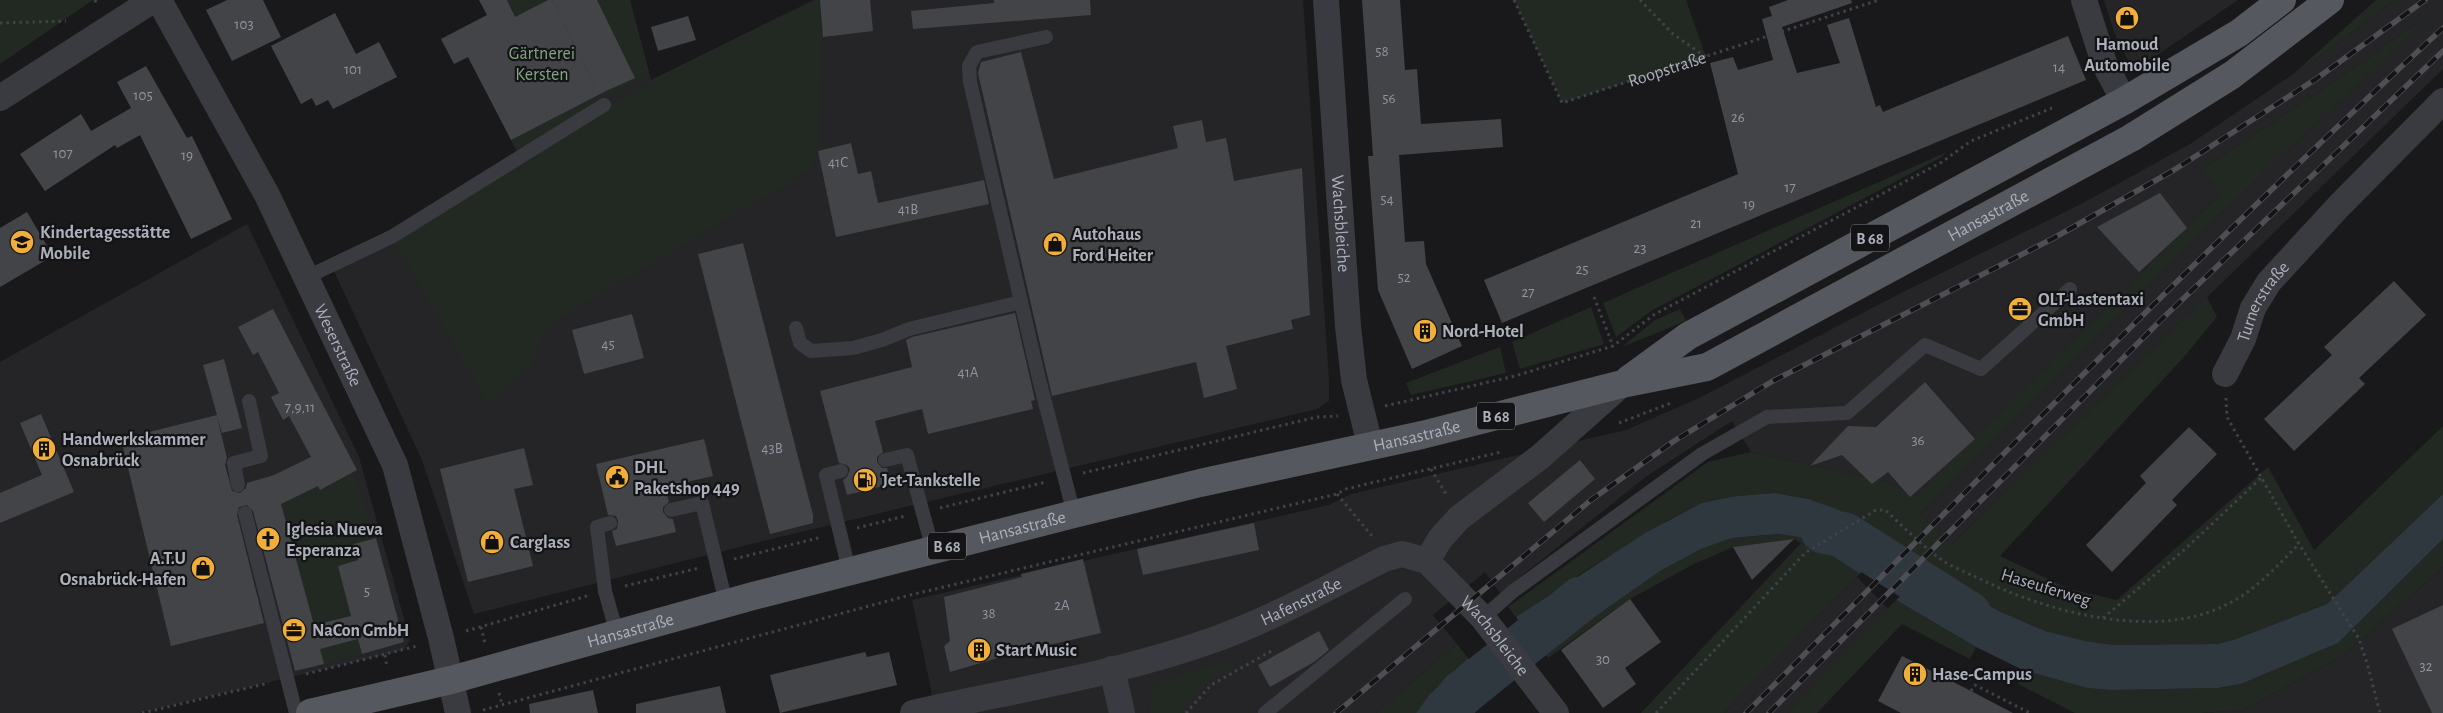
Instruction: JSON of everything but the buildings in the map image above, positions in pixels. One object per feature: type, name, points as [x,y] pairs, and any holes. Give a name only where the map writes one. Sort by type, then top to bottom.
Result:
[{"type":"main road","name":"Hansastraße","points":[[1622,384],[1688,336],[2124,101],[2240,33],[2282,0]]},
{"type":"main road","name":"Hansastraße","points":[[310,713],[451,680],[849,570],[1074,514],[1422,434],[1622,384],[1707,367],[2131,138],[2232,75],[2330,0]]},
{"type":"street","points":[[0,98],[153,0]]},
{"type":"street","name":"Weserstraße","points":[[159,0],[267,195],[395,465],[451,680],[468,712]]},
{"type":"street","name":"Wachsbleiche","points":[[1326,0],[1348,326],[1354,380],[1370,445]]},
{"type":"street","points":[[2084,0],[2104,62],[2124,101]]},
{"type":"street","name":"Turnerstraße","points":[[2225,374],[2243,339],[2252,308],[2269,282],[2339,206],[2443,101]]},
{"type":"street","points":[[1427,562],[1440,539],[1459,518],[1540,457],[1622,384]]},
{"type":"street","name":"Hafenstraße","points":[[914,713],[1112,669],[1214,639],[1252,624],[1384,559],[1402,554],[1427,562]]},
{"type":"street","name":"Wachsbleiche","points":[[1427,562],[1486,622],[1556,713]]},
{"type":"street","points":[[1112,669],[1122,713]]},
{"type":"lane","points":[[1046,37],[977,52],[969,66],[970,82],[1021,302],[1074,514]]},
{"type":"lane","points":[[307,277],[393,236],[604,105]]},
{"type":"lane","points":[[1486,622],[1512,592],[1694,460],[1739,432],[1767,417],[1847,413],[1925,345],[1981,369],[2070,289]]},
{"type":"lane","points":[[796,328],[800,343],[810,351],[853,348],[882,340],[909,329],[1021,302]]},
{"type":"lane","points":[[238,485],[234,463],[261,456],[249,401]]},
{"type":"lane","points":[[885,460],[907,455],[932,550]]},
{"type":"lane","points":[[841,472],[826,475],[849,570]]},
{"type":"lane","points":[[671,510],[702,503],[726,603]]},
{"type":"lane","points":[[245,513],[296,713]]},
{"type":"lane","points":[[610,524],[597,527],[605,592],[618,634]]},
{"type":"lane","points":[[1266,713],[1405,599]]},
{"type":"path","points":[[95,0],[97,5]]},
{"type":"path","points":[[553,0],[604,105]]},
{"type":"path","name":"Roopstraße","points":[[1514,0],[1562,103],[1879,0]]},
{"type":"path","points":[[1640,0],[1673,34],[1706,57]]},
{"type":"path","points":[[0,23],[66,21]]},
{"type":"path","points":[[481,627],[605,592],[922,512],[1318,417],[1329,418],[1515,376],[1613,346],[1655,314],[1942,162],[1971,141],[2060,104]]},
{"type":"path","points":[[1594,297],[1613,346]]},
{"type":"path","points":[[2225,374],[2227,418],[2299,544],[2358,639],[2368,663],[2380,713]]},
{"type":"path","points":[[1616,424],[1625,422]]},
{"type":"path","points":[[468,712],[910,595],[1337,494],[1346,489],[1506,451]]},
{"type":"path","points":[[2103,618],[2183,551],[2261,478]]},
{"type":"path","points":[[1337,494],[1374,539]]},
{"type":"path","name":"Haseuferweg","points":[[1656,713],[1805,553],[1876,510],[1885,510],[1943,561],[2004,591],[2056,608],[2103,618],[2148,622],[2192,618],[2224,606],[2256,587],[2299,544]]},
{"type":"path","points":[[1186,713],[1211,685],[1273,650]]},
{"type":"path","points":[[1971,692],[1975,685],[2030,713]]},
{"type":"shaded area","points":[[479,0],[630,0],[651,80],[814,0],[1303,0],[1329,401],[1317,409],[767,540],[474,614],[422,460],[334,271],[522,161],[468,57],[454,64],[487,15]]},
{"type":"shaded area","points":[[2104,0],[2238,0],[2141,66],[2129,62],[2125,55],[2114,32]]},
{"type":"shaded area","points":[[2394,0],[2443,0],[2443,69],[1951,545],[1920,514],[2211,223],[2434,11],[2315,95],[2201,170],[2220,195],[1916,497],[1884,481],[1751,452],[1732,421],[1647,476],[1500,593],[1485,572],[1433,615],[1457,644],[1376,713],[936,713],[912,600],[1329,505],[1351,494],[1626,430],[1699,398],[1903,292],[2083,203],[2190,144],[2336,45]]},
{"type":"shaded area","points":[[247,224],[359,457],[410,640],[404,650],[139,713],[0,713],[0,362]]},
{"type":"shaded area","points":[[1775,493],[1808,499],[1839,510],[1890,544],[1860,574],[1806,538],[1778,534],[1732,538],[1701,549],[1660,571],[1544,653],[1516,617],[1645,533],[1702,503],[1737,496]]},
{"type":"shaded area","points":[[2443,494],[2443,539],[2338,643],[2241,684],[2218,688],[2111,690],[2087,688],[2023,670],[1976,647],[1896,600],[1926,570],[1999,611],[2045,631],[2085,641],[2114,645],[2218,644],[2236,639],[2327,604]]},
{"type":"shaded area","points":[[2443,567],[2443,713],[2202,713],[2243,710],[2343,656]]},
{"type":"shaded area","points":[[1857,577],[1888,609],[1788,713],[1724,713]]},
{"type":"shaded area","points":[[1468,658],[1496,695],[1474,713],[1416,713],[1429,695]]},
{"type":"green space","points":[[0,0],[93,0],[0,64]]},
{"type":"green space","name":"Gärtnerei Kersten","points":[[479,0],[630,0],[649,72],[518,153],[468,57],[454,64],[441,39],[487,15]]},
{"type":"green space","points":[[814,0],[820,0],[823,37],[818,151],[810,170],[548,325],[532,365],[488,404],[394,241],[651,80]]},
{"type":"green space","points":[[1514,0],[1686,0],[1706,57],[1562,103]]},
{"type":"green space","points":[[2376,0],[2394,0],[2336,45],[2292,75]]},
{"type":"green space","points":[[2438,8],[2211,223],[1920,514],[1951,545],[2207,297],[2217,317],[2183,358],[2000,556],[2069,589],[2117,600],[2268,467],[2314,550],[2443,426],[2443,494],[2327,604],[2236,639],[2218,644],[2114,645],[2085,641],[2045,631],[1999,611],[1926,570],[1876,534],[1828,552],[1860,574],[1724,713],[1641,713],[1801,543],[1794,539],[1733,547],[1692,565],[1630,599],[1548,658],[1544,653],[1660,571],[1701,549],[1732,538],[1778,534],[1806,538],[1808,499],[1775,493],[1737,496],[1672,518],[1585,571],[1516,617],[1508,607],[1708,462],[1751,452],[1884,481],[1916,496],[2220,195],[2201,170],[2315,95]]},
{"type":"green space","points":[[1947,152],[1940,158],[1651,311],[1616,337],[1603,303]]},
{"type":"green space","points":[[1591,307],[1604,344],[1520,369],[1512,342]]},
{"type":"green space","points":[[1680,309],[1686,321],[1622,347],[1655,320]]},
{"type":"green space","points":[[1500,347],[1506,373],[1411,395],[1406,383]]},
{"type":"green space","points":[[354,472],[376,538],[354,544],[358,560],[338,566],[351,616],[314,625],[281,504],[318,486],[320,490]]},
{"type":"green space","points":[[2443,539],[2443,567],[2343,656],[2243,710],[2202,713],[2075,713],[2018,684],[2023,670],[2087,688],[2111,690],[2218,688],[2241,684],[2338,643]]},
{"type":"green space","points":[[1896,600],[1976,647],[1970,659],[1902,624],[1817,713],[1788,713]]},
{"type":"green space","points":[[358,639],[362,654],[324,664],[320,649]]},
{"type":"green space","points":[[1457,644],[1468,658],[1429,695],[1416,713],[1376,713]]},
{"type":"green space","points":[[1250,658],[1208,681],[1180,713],[1150,713],[1152,692],[1163,682],[1186,673]]},
{"type":"pier","points":[[1892,542],[1892,545],[1862,576],[1858,576]]},
{"type":"pier","points":[[1924,568],[1928,568],[1894,602],[1894,599]]},
{"type":"waterway","points":[[1823,531],[1845,535],[1969,614]]},
{"type":"waterway","points":[[1446,713],[1461,694],[1581,599]]},
{"type":"railway","points":[[1336,713],[1591,500],[1674,441],[1771,382],[2052,239],[2174,170],[2316,79],[2425,0]]},
{"type":"railway","points":[[1746,713],[2178,281],[2443,28]]},
{"type":"railway","points":[[1769,713],[2164,317],[2443,51]]},
{"type":"place","name":"Hamoud Automobile","points":[[2127,18]]},
{"type":"place","name":"Kindertagesstätte Mobile","points":[[22,242]]},
{"type":"place","name":"Autohaus Ford Heiter","points":[[1055,244]]},
{"type":"place","name":"OLT-Lastentaxi GmbH","points":[[2020,309]]},
{"type":"place","name":"Nord-Hotel","points":[[1425,331]]},
{"type":"place","name":"Handwerkskammer Osnabrück","points":[[44,449]]},
{"type":"place","name":"DHL Paketshop 449","points":[[617,477]]},
{"type":"place","name":"Jet-Tankstelle","points":[[865,480]]},
{"type":"place","name":"Iglesia Nueva Esperanza","points":[[268,539]]},
{"type":"place","name":"Carglass","points":[[492,542]]},
{"type":"place","name":"A.T.U Osnabrück-Hafen","points":[[203,568]]},
{"type":"place","name":"NaCon GmbH","points":[[294,630]]},
{"type":"place","name":"Start Music","points":[[979,650]]},
{"type":"place","name":"Hase-Campus","points":[[1915,674]]}]
